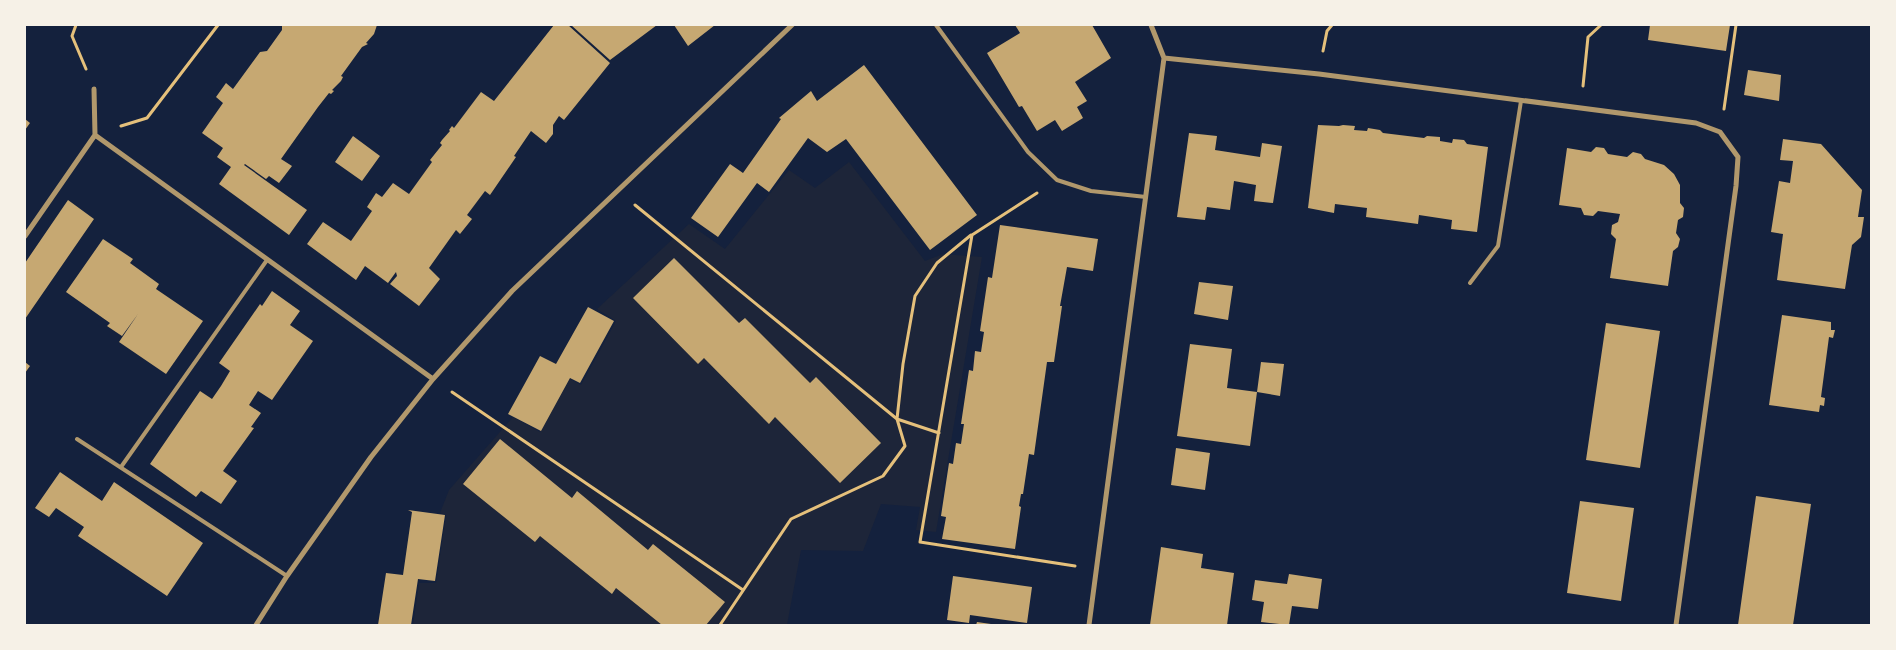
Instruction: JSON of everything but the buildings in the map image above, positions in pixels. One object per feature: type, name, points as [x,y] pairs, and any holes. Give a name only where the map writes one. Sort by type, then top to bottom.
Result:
[{"type":"street","points":[[256,625],[370,456],[432,379],[512,291],[792,25]]},
{"type":"street","points":[[1089,625],[1164,58],[1151,25]]},
{"type":"street","points":[[1164,58],[1319,74],[1696,123],[1720,132],[1738,157],[1736,186],[1676,625]]},
{"type":"street","points":[[25,236],[95,135],[94,89]]},
{"type":"street","points":[[95,135],[432,379]]},
{"type":"lane","points":[[936,25],[1028,152],[1057,180],[1091,191],[1146,197]]},
{"type":"lane","points":[[1470,283],[1498,246],[1521,100]]},
{"type":"lane","points":[[120,467],[267,260]]},
{"type":"lane","points":[[77,440],[288,576]]},
{"type":"path","points":[[76,25],[72,36],[94,89]]},
{"type":"path","points":[[95,135],[147,118],[218,25]]},
{"type":"path","points":[[1319,74],[1327,31],[1332,25]]},
{"type":"path","points":[[1581,109],[1588,37],[1601,25]]},
{"type":"path","points":[[1720,132],[1736,25]]},
{"type":"path","points":[[720,625],[790,519],[883,476],[905,446],[898,419],[903,364],[915,296],[937,263],[972,235],[1057,180]]},
{"type":"path","points":[[618,191],[898,419],[939,433]]},
{"type":"path","points":[[972,235],[920,542],[1096,570]]},
{"type":"path","points":[[432,379],[743,590]]},
{"type":"shaded area","points":[[849,162],[925,261],[943,254],[982,257],[936,532],[916,530],[920,507],[881,504],[863,551],[801,550],[787,625],[413,625],[419,583],[436,583],[446,515],[440,513],[449,490],[513,417],[540,432],[570,379],[581,385],[616,321],[597,309],[689,224],[725,249],[789,170],[815,188]]}]
